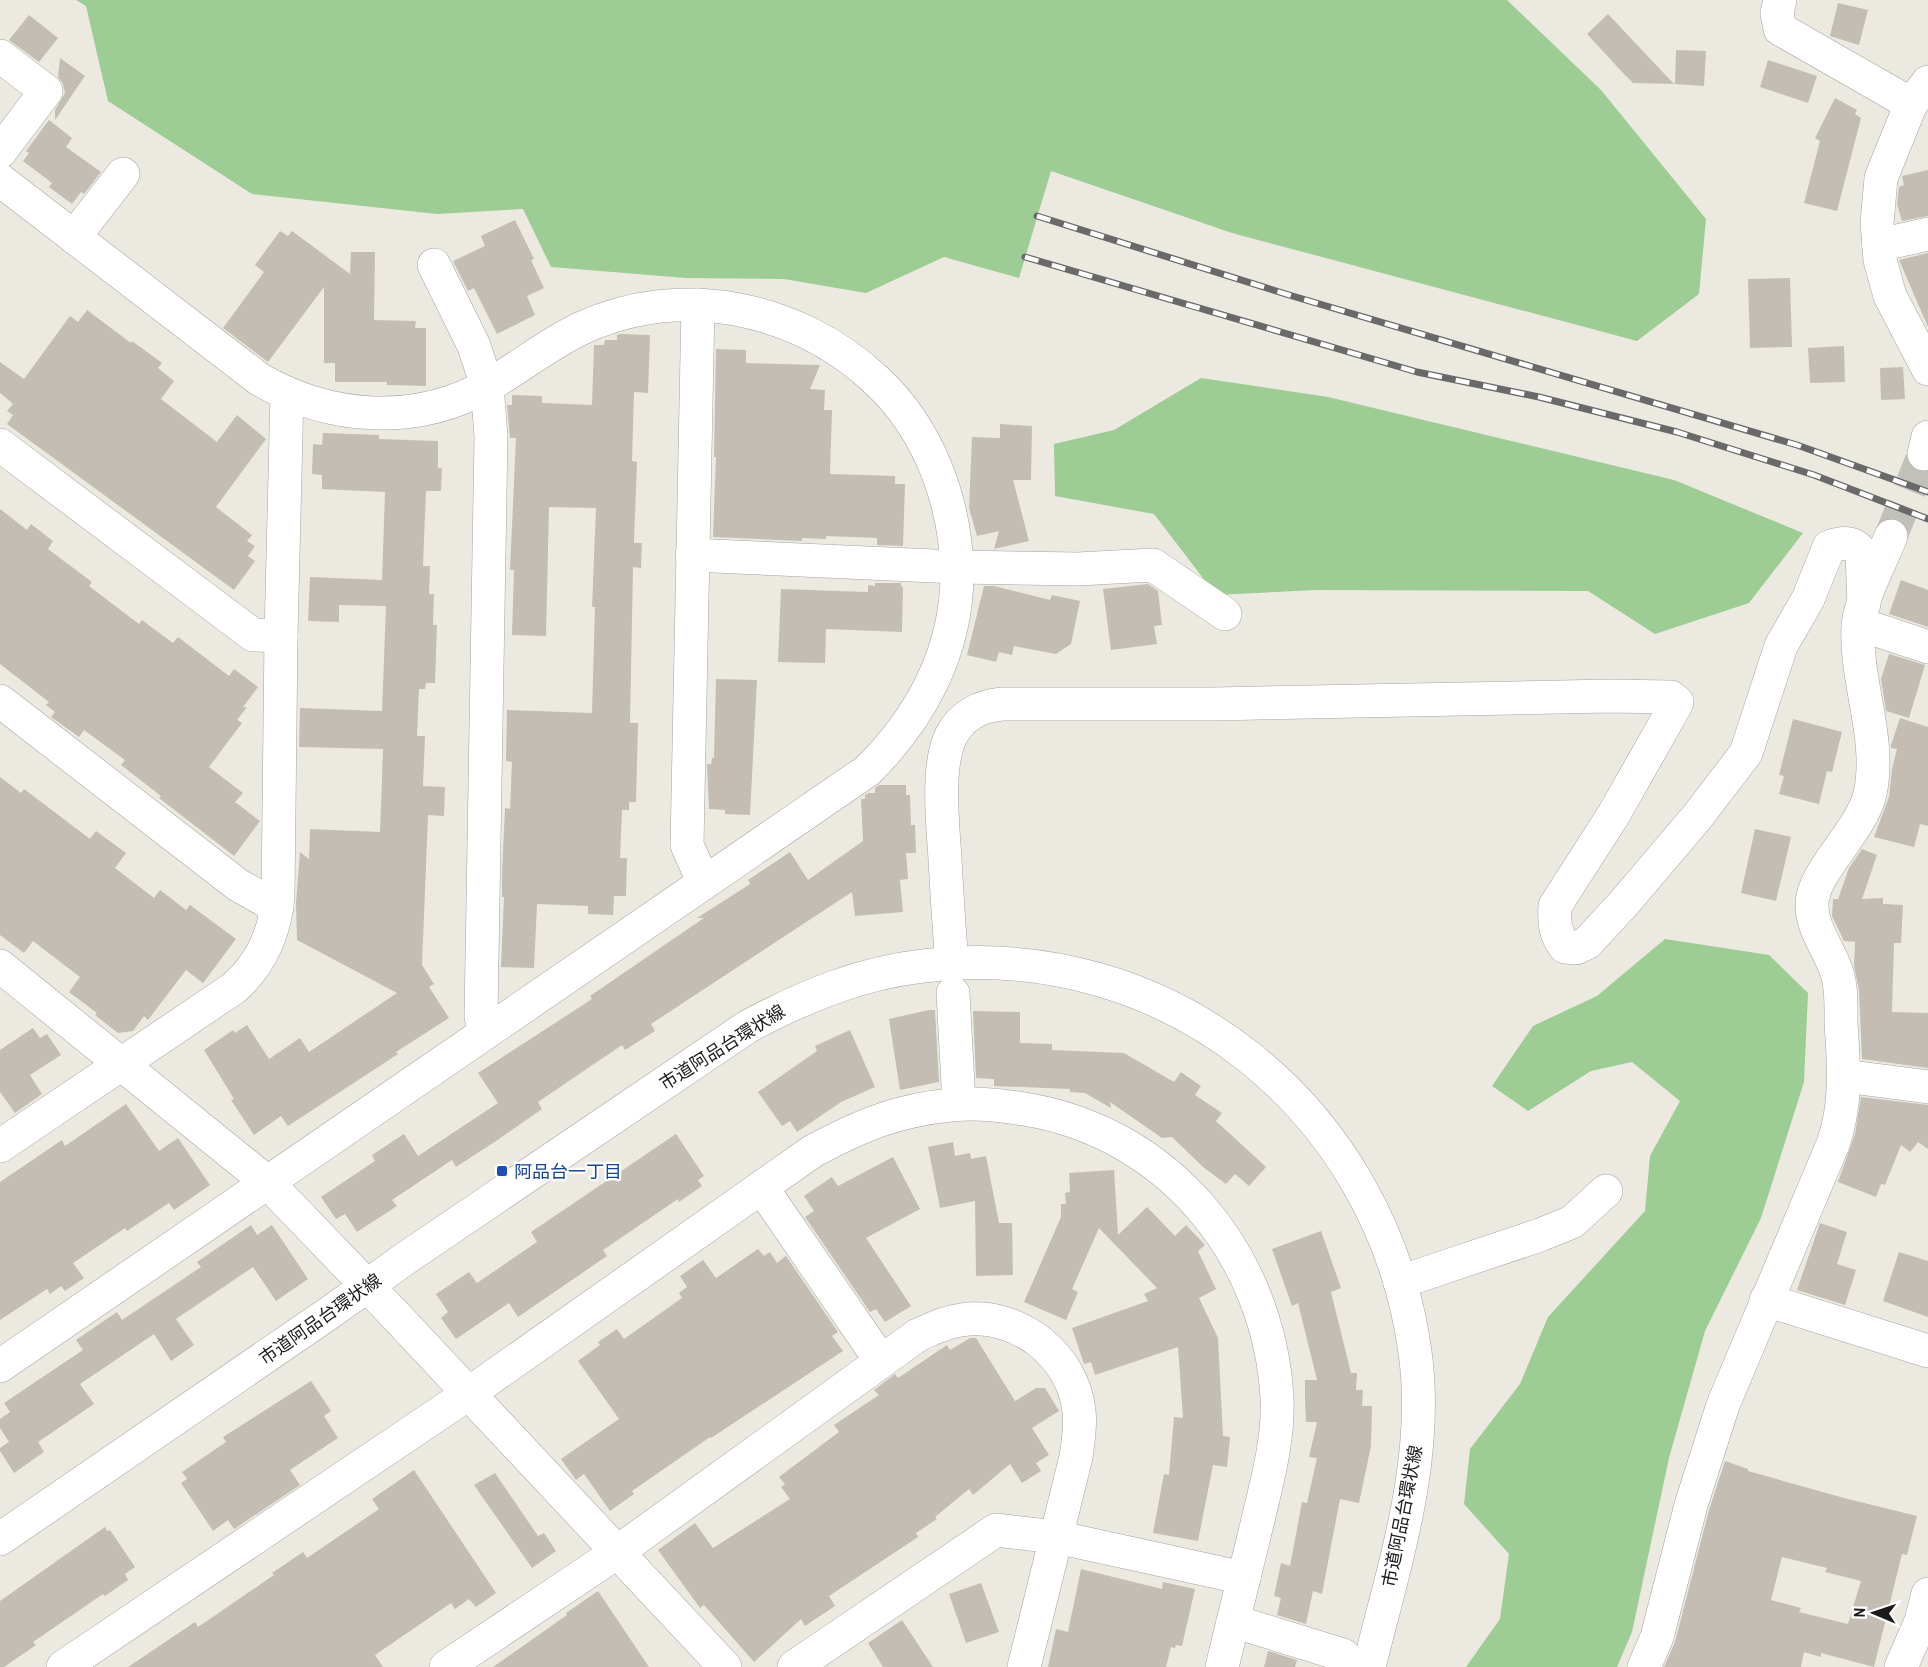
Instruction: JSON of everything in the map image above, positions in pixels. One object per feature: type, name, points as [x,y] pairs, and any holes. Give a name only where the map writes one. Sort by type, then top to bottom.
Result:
[{"type":"street","points":[[1780,0],[1778,13],[1780,29],[1922,94],[1881,178],[1877,223],[1880,260],[1890,296],[1928,369]]},
{"type":"street","points":[[0,56],[46,91],[0,152]]},
{"type":"street","points":[[74,237],[123,174]]},
{"type":"street","points":[[0,180],[245,368],[287,393],[308,402],[343,411],[396,413],[448,402],[487,386],[559,340],[608,318],[660,306],[698,305],[741,309],[792,324],[840,350],[881,384],[914,426],[939,475],[953,527],[957,567],[954,608],[941,660],[919,709],[903,731],[867,771],[0,1366]]},
{"type":"street","points":[[1879,245],[1928,234]]},
{"type":"street","points":[[434,265],[474,346],[487,386],[491,436],[481,1017],[485,1033]]},
{"type":"street","points":[[698,305],[687,845],[704,884]]},
{"type":"street","points":[[0,1146],[120,1063],[226,995],[256,965],[266,947],[278,907],[287,393]]},
{"type":"street","points":[[0,445],[254,634],[281,636]]},
{"type":"street","points":[[1861,614],[1891,536]]},
{"type":"street","points":[[959,1104],[941,801],[946,747],[955,728],[981,708],[1002,704],[1214,704],[1553,699],[1610,696],[1671,697],[1677,702],[1614,814],[1555,906],[1554,922],[1558,939],[1565,947],[1576,948],[1587,943],[1624,903],[1697,817],[1746,753],[1781,646],[1808,599],[1829,547],[1839,543],[1848,543],[1857,547],[1862,553],[1859,644],[1873,754],[1873,775],[1862,815],[1820,878],[1811,901],[1816,926],[1832,958],[1839,982],[1844,1077],[1839,1128],[1723,1405],[1691,1504],[1657,1637],[1644,1667]]},
{"type":"street","points":[[692,555],[957,567],[1153,566],[1225,614]]},
{"type":"street","points":[[1861,614],[1928,647]]},
{"type":"street","points":[[0,701],[238,885],[278,907]]},
{"type":"street","name":"市道阿品台環状線","points":[[0,1539],[406,1258],[747,1027],[789,1005],[832,987],[876,974],[922,966],[952,978],[1015,964],[1062,971],[1106,982],[1150,998],[1192,1019],[1231,1044],[1268,1073],[1301,1105],[1331,1141],[1357,1180],[1379,1221],[1396,1265],[1408,1310],[1416,1356],[1419,1402],[1417,1449],[1410,1495],[1356,1661]]},
{"type":"street","points":[[0,966],[267,1182],[725,1667]]},
{"type":"street","points":[[1844,1077],[1928,1087]]},
{"type":"street","points":[[63,1667],[468,1394],[813,1151],[857,1128],[903,1112],[959,1104],[1001,1105],[1049,1113],[1095,1129],[1138,1152],[1177,1182],[1211,1218],[1238,1259],[1259,1304],[1272,1351],[1277,1400],[1274,1449],[1222,1667]]},
{"type":"street","points":[[762,1188],[881,1361]]},
{"type":"street","points":[[1400,1282],[1572,1222],[1606,1191]]},
{"type":"street","points":[[1766,1300],[1928,1351]]},
{"type":"street","points":[[446,1667],[616,1553],[918,1335],[939,1325],[962,1319],[985,1319],[1008,1324],[1029,1334],[1048,1348],[1063,1367],[1074,1387],[1079,1410],[1080,1434],[1076,1457],[1024,1667]]},
{"type":"street","points":[[794,1667],[996,1530],[1056,1537],[1244,1578]]},
{"type":"street","points":[[1901,1667],[1921,1621],[1928,1594]]},
{"type":"street","points":[[1233,1620],[1356,1661]]},
{"type":"green space","points":[[76,0],[1507,0],[1601,90],[1706,219],[1699,294],[1637,341],[1232,233],[1051,171],[1019,278],[944,257],[866,293],[784,279],[686,278],[551,267],[523,209],[437,214],[252,194],[108,101],[86,6]]},
{"type":"green space","points":[[1201,378],[1328,397],[1674,480],[1803,533],[1749,603],[1655,634],[1588,591],[1316,590],[1216,595],[1154,514],[1055,496],[1054,444],[1114,430]]},
{"type":"green space","points":[[1665,939],[1769,955],[1808,993],[1804,1082],[1761,1218],[1705,1331],[1669,1458],[1632,1632],[1617,1667],[1466,1667],[1500,1619],[1509,1554],[1464,1504],[1470,1449],[1520,1384],[1548,1317],[1645,1211],[1650,1156],[1680,1101],[1632,1062],[1591,1071],[1528,1111],[1492,1086],[1533,1026],[1597,996]]},
{"type":"building","points":[[1838,3],[1868,10],[1859,45],[1830,36]]},
{"type":"building","points":[[1608,14],[1674,84],[1633,83],[1623,73],[1587,34]]},
{"type":"building","points":[[29,15],[58,38],[39,62],[9,40]]},
{"type":"building","points":[[1676,50],[1706,51],[1704,86],[1675,84]]},
{"type":"building","points":[[60,58],[85,76],[55,120],[55,110],[65,93],[58,77]]},
{"type":"building","points":[[1768,60],[1817,76],[1808,103],[1760,87]]},
{"type":"building","points":[[1835,98],[1857,110],[1855,114],[1861,118],[1837,211],[1804,203],[1820,141],[1815,138]]},
{"type":"building","points":[[49,120],[72,138],[66,147],[101,172],[84,194],[81,192],[72,204],[49,187],[52,183],[23,161],[29,153],[26,151]]},
{"type":"building","points":[[1928,170],[1928,216],[1902,221],[1897,204],[1899,187],[1904,185],[1902,176]]},
{"type":"building","points":[[515,220],[534,259],[531,260],[544,288],[527,296],[535,315],[497,334],[474,288],[468,291],[453,261],[485,246],[481,236]]},
{"type":"building","points":[[280,231],[288,236],[292,231],[350,274],[351,252],[375,252],[374,320],[416,321],[415,328],[426,328],[426,386],[387,385],[387,382],[335,382],[335,363],[324,363],[324,287],[268,362],[223,328],[264,272],[255,265]]},
{"type":"building","points":[[1928,253],[1928,327],[1899,260]]},
{"type":"building","points":[[1790,278],[1792,347],[1750,348],[1748,279]]},
{"type":"building","points":[[87,310],[162,363],[158,368],[174,381],[161,399],[217,442],[237,415],[266,439],[216,507],[252,535],[247,541],[255,546],[248,556],[255,561],[234,590],[7,424],[13,415],[7,411],[13,404],[0,393],[0,362],[24,379],[70,316],[78,322]]},
{"type":"building","points":[[617,335],[650,335],[648,393],[634,392],[632,461],[637,462],[634,543],[642,543],[641,568],[633,567],[630,723],[638,723],[636,802],[629,802],[629,810],[622,810],[620,858],[627,858],[626,896],[614,896],[613,915],[588,914],[588,906],[537,904],[534,968],[501,967],[505,808],[510,809],[512,762],[506,761],[507,710],[592,713],[595,607],[592,607],[596,508],[549,507],[546,636],[512,635],[514,570],[510,570],[516,438],[510,438],[507,405],[512,405],[512,395],[542,396],[542,403],[592,405],[594,345],[604,345],[605,340],[617,340]]},
{"type":"building","points":[[1844,346],[1845,382],[1810,383],[1808,348]]},
{"type":"building","points":[[716,349],[746,350],[746,363],[820,365],[810,389],[825,390],[824,410],[832,410],[830,474],[895,476],[895,484],[905,484],[903,546],[877,545],[877,538],[826,536],[826,539],[802,538],[802,541],[713,537]]},
{"type":"building","points":[[1903,367],[1905,399],[1881,400],[1880,368]]},
{"type":"building","points":[[1000,424],[1032,426],[1031,480],[1013,480],[1029,541],[994,549],[999,531],[977,536],[969,508],[972,437],[1000,438]]},
{"type":"building","points":[[323,433],[379,435],[379,439],[438,441],[438,468],[442,468],[441,491],[426,491],[423,566],[430,566],[429,594],[434,594],[433,625],[437,625],[435,683],[426,683],[425,689],[419,689],[417,736],[425,736],[423,786],[445,787],[444,816],[428,815],[422,965],[434,984],[429,987],[449,1018],[288,1126],[281,1116],[254,1135],[231,1100],[234,1099],[204,1050],[233,1030],[235,1033],[247,1025],[269,1059],[300,1038],[309,1052],[397,993],[297,940],[296,903],[300,852],[309,859],[310,829],[380,832],[383,749],[299,747],[300,708],[382,711],[386,606],[339,605],[339,622],[308,621],[310,577],[382,580],[385,492],[322,489],[322,475],[312,474],[313,444],[322,445]]},
{"type":"building","points":[[0,509],[27,530],[31,524],[53,541],[48,549],[92,582],[89,586],[139,624],[142,620],[173,643],[178,637],[229,676],[234,669],[258,687],[243,707],[247,707],[237,720],[242,723],[209,767],[243,793],[235,802],[260,821],[234,856],[159,798],[161,796],[121,765],[125,760],[84,730],[79,737],[51,717],[55,712],[46,705],[49,702],[0,664]]},
{"type":"building","points":[[1901,580],[1928,590],[1928,627],[1889,614]]},
{"type":"building","points":[[875,583],[901,583],[903,587],[902,632],[826,629],[825,663],[778,662],[781,589],[868,592],[868,585],[875,586]]},
{"type":"building","points":[[1148,584],[1158,591],[1162,625],[1154,626],[1157,644],[1111,650],[1103,589]]},
{"type":"building","points":[[984,586],[994,586],[1050,600],[1052,595],[1080,601],[1071,644],[1056,654],[1014,646],[1012,655],[999,652],[996,662],[967,655]]},
{"type":"building","points":[[1889,654],[1925,665],[1909,718],[1886,711],[1881,679]]},
{"type":"building","points":[[716,679],[757,680],[750,815],[725,814],[725,810],[709,809],[707,764],[711,764],[714,758]]},
{"type":"building","points":[[1900,718],[1928,727],[1928,826],[1920,824],[1914,847],[1874,837],[1889,797],[1897,749],[1891,748],[1891,745]]},
{"type":"building","points":[[1793,719],[1842,732],[1832,772],[1827,771],[1819,804],[1779,794],[1784,776],[1779,775]]},
{"type":"building","points":[[0,777],[21,793],[24,789],[90,839],[96,831],[126,853],[115,868],[154,898],[160,890],[186,910],[190,905],[236,939],[203,983],[186,970],[148,1020],[144,1016],[133,1031],[118,1033],[95,1015],[97,1013],[69,992],[80,977],[33,941],[24,953],[0,935]]},
{"type":"building","points":[[879,785],[906,785],[906,795],[910,795],[911,825],[915,825],[916,853],[906,853],[908,879],[900,880],[903,912],[855,916],[852,892],[651,1024],[655,1031],[625,1050],[622,1045],[538,1102],[542,1109],[496,1141],[456,1167],[452,1160],[392,1200],[397,1206],[357,1232],[345,1214],[336,1219],[321,1197],[375,1161],[372,1155],[404,1134],[418,1156],[498,1103],[478,1073],[592,999],[590,996],[704,918],[697,918],[750,884],[748,880],[790,852],[808,880],[863,841],[861,799],[865,799],[865,795],[869,793],[875,793],[875,788]]},
{"type":"building","points":[[1755,829],[1791,837],[1776,901],[1741,893]]},
{"type":"building","points":[[1862,849],[1877,855],[1862,899],[1883,898],[1883,904],[1903,905],[1901,943],[1894,943],[1892,1012],[1928,1013],[1928,1068],[1862,1059],[1859,990],[1854,966],[1855,942],[1844,941],[1832,916],[1833,899],[1838,899],[1849,868]]},
{"type":"building","points":[[935,1010],[939,1082],[900,1090],[889,1019]]},
{"type":"building","points":[[973,1011],[1020,1012],[1020,1043],[1052,1044],[1052,1050],[1124,1053],[1174,1082],[1181,1072],[1201,1086],[1195,1095],[1222,1113],[1216,1121],[1266,1167],[1249,1186],[1235,1174],[1226,1184],[1203,1167],[1172,1137],[1162,1138],[1110,1102],[1111,1108],[1085,1093],[1070,1092],[1070,1089],[994,1086],[994,1079],[976,1078]]},
{"type":"building","points":[[33,1028],[40,1038],[47,1034],[61,1055],[30,1075],[42,1094],[15,1113],[0,1092],[0,1050]]},
{"type":"building","points":[[850,1030],[875,1087],[841,1102],[797,1132],[790,1121],[782,1126],[758,1092],[817,1051],[815,1046]]},
{"type":"building","points":[[1861,1097],[1928,1105],[1928,1149],[1918,1142],[1910,1152],[1901,1145],[1885,1185],[1881,1184],[1876,1197],[1838,1182],[1855,1134]]},
{"type":"building","points":[[126,1104],[159,1151],[178,1138],[210,1185],[174,1210],[169,1203],[127,1231],[125,1228],[73,1263],[84,1278],[65,1291],[61,1286],[50,1294],[47,1289],[0,1320],[0,1182],[62,1140],[65,1146]]},
{"type":"building","points":[[676,1134],[704,1176],[698,1180],[702,1186],[679,1202],[678,1199],[603,1250],[607,1256],[518,1317],[509,1303],[456,1339],[441,1318],[448,1312],[436,1294],[469,1272],[477,1283],[537,1242],[531,1232]]},
{"type":"building","points":[[953,1142],[955,1156],[970,1153],[971,1159],[986,1156],[999,1223],[1012,1223],[1013,1275],[976,1276],[975,1201],[940,1208],[928,1147]]},
{"type":"building","points":[[893,1157],[920,1209],[866,1238],[911,1306],[885,1322],[876,1309],[870,1312],[805,1217],[814,1211],[804,1196],[832,1177],[838,1186]]},
{"type":"building","points":[[1114,1170],[1118,1235],[1147,1207],[1175,1236],[1186,1225],[1205,1245],[1198,1251],[1216,1289],[1199,1298],[1218,1338],[1223,1436],[1230,1437],[1227,1467],[1213,1465],[1198,1541],[1153,1533],[1164,1474],[1169,1475],[1174,1417],[1183,1418],[1178,1347],[1095,1375],[1091,1362],[1084,1364],[1072,1328],[1148,1301],[1144,1294],[1157,1288],[1099,1228],[1072,1289],[1078,1292],[1066,1320],[1024,1302],[1061,1217],[1061,1204],[1066,1204],[1065,1193],[1070,1192],[1069,1173]]},
{"type":"building","points":[[1820,1223],[1847,1232],[1837,1264],[1856,1270],[1845,1305],[1797,1290]]},
{"type":"building","points":[[251,1225],[257,1235],[272,1225],[308,1279],[276,1301],[253,1267],[176,1319],[194,1345],[171,1361],[154,1334],[80,1384],[94,1404],[38,1442],[44,1452],[14,1473],[0,1451],[0,1448],[9,1442],[0,1428],[0,1419],[10,1412],[4,1403],[83,1350],[76,1340],[117,1312],[122,1320],[201,1267],[197,1262]]},
{"type":"building","points":[[1321,1231],[1341,1288],[1331,1292],[1351,1373],[1357,1373],[1356,1390],[1363,1390],[1362,1406],[1372,1406],[1371,1446],[1359,1503],[1340,1499],[1322,1594],[1313,1591],[1306,1624],[1277,1615],[1281,1598],[1274,1596],[1281,1563],[1290,1566],[1302,1502],[1307,1503],[1317,1458],[1309,1457],[1317,1422],[1306,1422],[1305,1380],[1317,1380],[1298,1303],[1292,1306],[1272,1249]]},
{"type":"building","points":[[758,1249],[764,1256],[770,1252],[777,1263],[786,1256],[838,1332],[832,1336],[843,1351],[710,1437],[632,1491],[634,1494],[610,1511],[584,1474],[576,1480],[561,1459],[619,1419],[578,1361],[600,1345],[598,1342],[617,1329],[624,1339],[682,1298],[679,1293],[687,1287],[680,1276],[703,1260],[716,1278]]},
{"type":"building","points":[[1899,1252],[1928,1261],[1928,1317],[1883,1301]]},
{"type":"building","points":[[970,1338],[976,1338],[1015,1401],[1036,1388],[1045,1388],[1059,1411],[1032,1428],[1049,1455],[1036,1463],[1041,1471],[1022,1483],[1010,1464],[973,1495],[969,1489],[935,1517],[937,1519],[916,1533],[918,1537],[829,1596],[835,1606],[805,1626],[801,1619],[754,1662],[704,1605],[700,1608],[658,1550],[695,1523],[713,1548],[790,1499],[781,1487],[785,1484],[779,1477],[839,1432],[834,1425],[879,1395],[874,1390],[895,1374],[898,1378],[947,1345],[950,1350]]},
{"type":"building","points":[[311,1381],[331,1411],[324,1416],[338,1438],[290,1470],[300,1485],[234,1529],[228,1520],[213,1531],[181,1483],[187,1479],[182,1472],[226,1442],[223,1437]]},
{"type":"building","points":[[1725,1461],[1748,1469],[1748,1471],[1917,1516],[1907,1555],[1902,1554],[1874,1667],[1821,1653],[1821,1657],[1804,1652],[1801,1667],[1664,1667],[1675,1642],[1709,1510]],"holes":[[[1782,1557],[1827,1568],[1825,1572],[1861,1581],[1848,1624],[1799,1612],[1801,1608],[1771,1600]]]},
{"type":"building","points":[[414,1470],[496,1593],[476,1607],[469,1599],[455,1609],[451,1603],[375,1655],[383,1667],[128,1667],[195,1622],[198,1627],[274,1575],[272,1573],[303,1552],[307,1558],[379,1509],[372,1499]]},
{"type":"building","points":[[495,1473],[538,1536],[544,1533],[556,1551],[532,1568],[474,1485]]},
{"type":"building","points":[[105,1527],[107,1531],[110,1530],[135,1567],[125,1574],[128,1580],[105,1596],[103,1594],[33,1642],[36,1645],[4,1667],[0,1667],[0,1601]]},
{"type":"building","points":[[1081,1569],[1162,1589],[1163,1582],[1195,1589],[1182,1646],[1171,1647],[1166,1667],[1048,1667],[1056,1629],[1068,1632]]},
{"type":"building","points":[[981,1583],[999,1632],[966,1643],[949,1594]]},
{"type":"building","points":[[598,1591],[649,1667],[493,1667],[567,1615],[566,1613]]},
{"type":"building","points":[[902,1620],[933,1667],[883,1667],[868,1643]]},
{"type":"building","points":[[1268,1651],[1297,1660],[1295,1667],[1264,1667]]},
{"type":"tunnel","points":[[1891,536],[1924,454]]},
{"type":"railway","points":[[1037,216],[1289,295],[1797,445],[1928,492]]},
{"type":"railway","points":[[1025,257],[1417,372],[1539,397],[1677,432],[1814,475],[1928,519]]},
{"type":"place","name":"阿品台一丁目","points":[[502,1171]]}]
